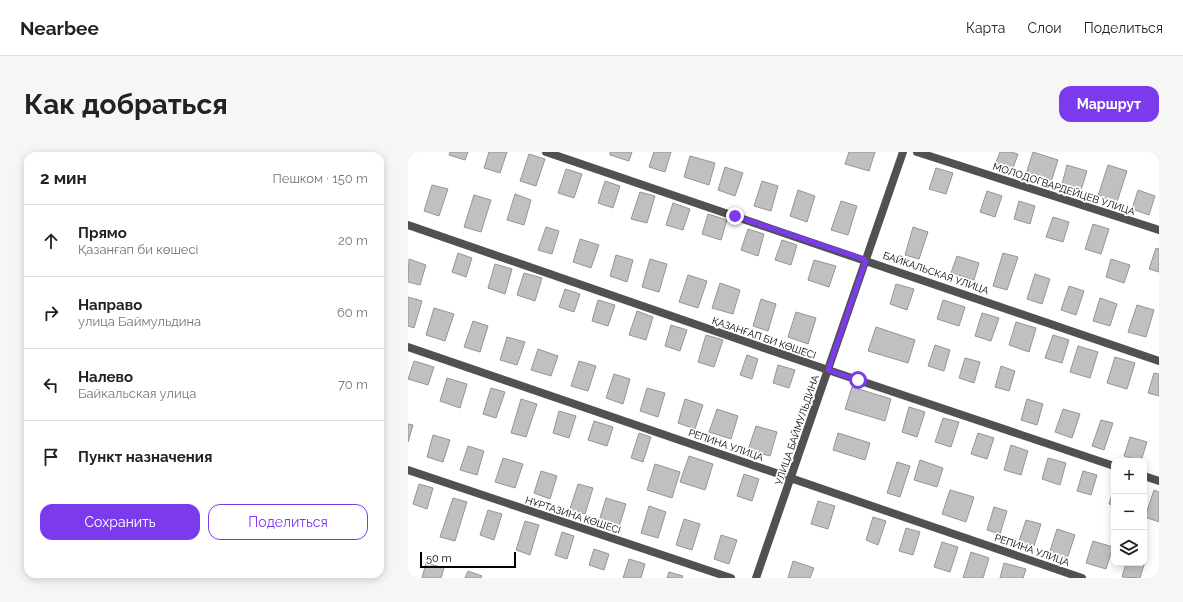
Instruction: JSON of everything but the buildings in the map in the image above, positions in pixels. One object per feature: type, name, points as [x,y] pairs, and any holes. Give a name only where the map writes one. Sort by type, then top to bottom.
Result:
[{"type":"street","name":"БАЙКАЛЬСКАЯ УЛИЦА","points":[[546,152],[1159,361]]},
{"type":"street","name":"УЛИЦА БАЙМУЛЬДИНА","points":[[756,578],[903,152]]},
{"type":"street","name":"МОЛОДОГВАРДЕЙЦЕВ УЛИЦА","points":[[917,152],[1159,230]]},
{"type":"street","name":"ҚАЗАНҒАП БИ КӨШЕСІ","points":[[408,225],[828,370],[1111,465]]},
{"type":"street","name":"РЕПИНА УЛИЦА","points":[[408,346],[1082,578]]},
{"type":"street","name":"НҰРТАЗИНА КӨШЕСІ","points":[[408,470],[732,578]]},
{"type":"street","points":[[1147,477],[1159,481]]},
{"type":"route","points":[[735,216],[866,260],[828,370],[858,380]]}]
